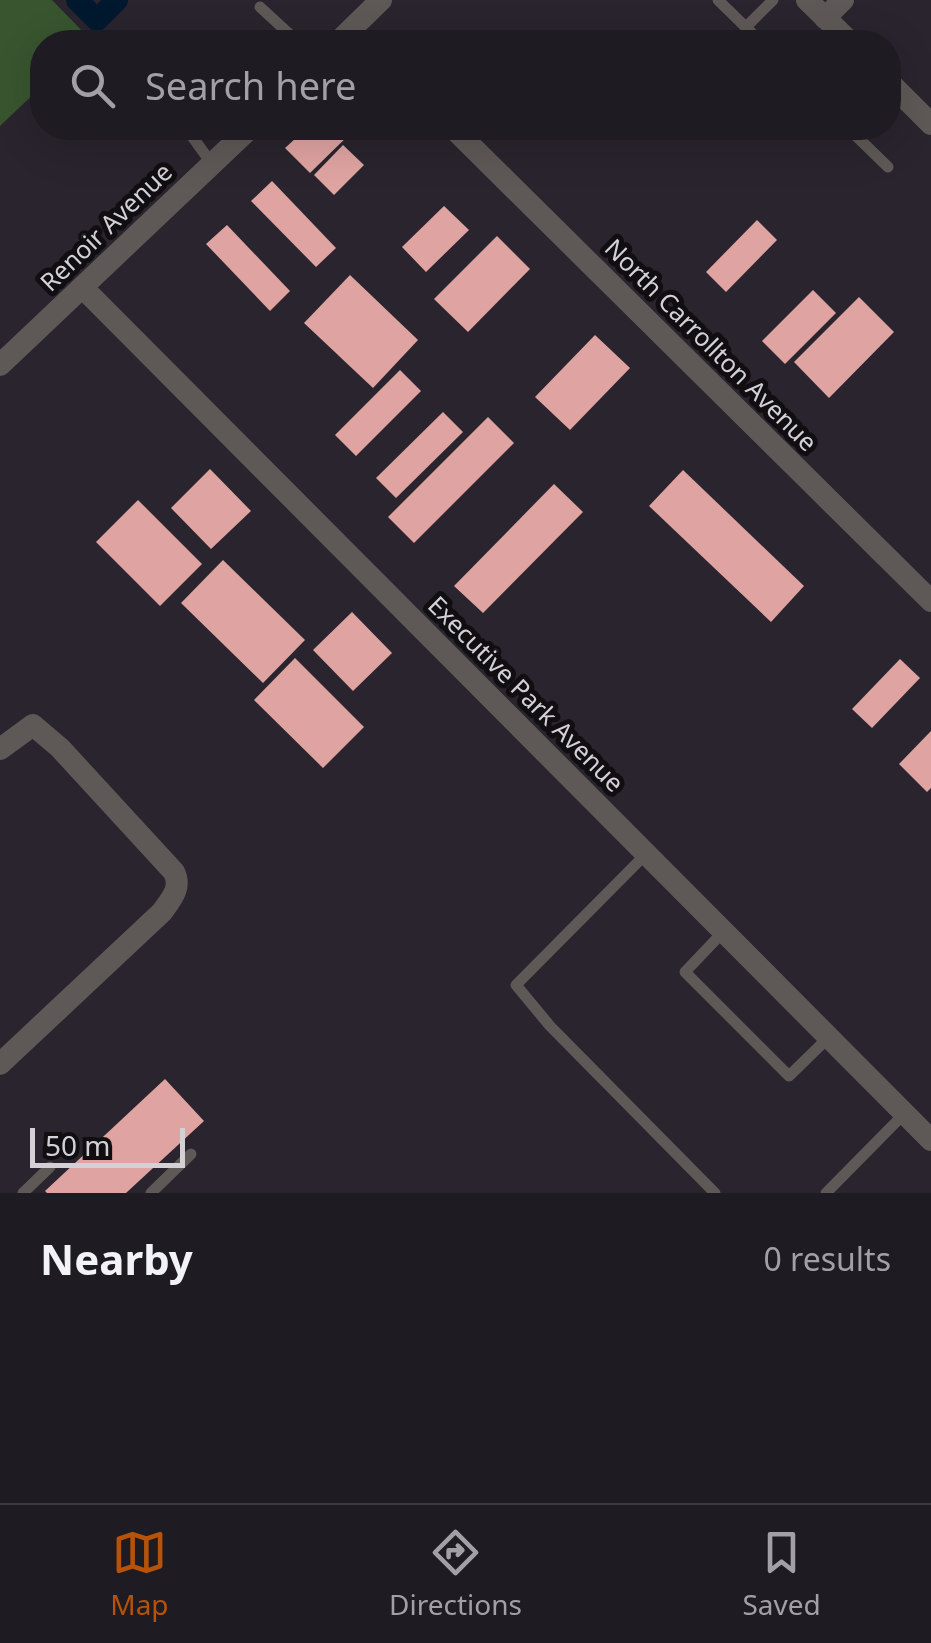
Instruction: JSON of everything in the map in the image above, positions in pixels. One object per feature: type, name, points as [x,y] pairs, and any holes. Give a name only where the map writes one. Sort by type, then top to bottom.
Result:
[{"type":"street","points":[[359,30],[381,0]]},
{"type":"street","points":[[807,0],[838,30]]},
{"type":"street","points":[[825,18],[843,0]]},
{"type":"street","points":[[901,94],[931,124]]},
{"type":"street","name":"Renoir Avenue","points":[[0,365],[237,140]]},
{"type":"street","name":"North Carrollton Avenue","points":[[465,140],[931,601]]},
{"type":"street","name":"Executive Park Avenue","points":[[83,288],[931,1140]]},
{"type":"street","points":[[0,749],[33,726],[60,748],[174,872],[178,884],[162,912],[0,1064]]},
{"type":"lane","points":[[718,0],[749,30]]},
{"type":"lane","points":[[746,27],[773,0]]},
{"type":"lane","points":[[260,8],[285,30]]},
{"type":"lane","points":[[195,140],[212,164]]},
{"type":"lane","points":[[861,140],[888,166]]},
{"type":"lane","points":[[646,854],[516,985],[550,1026],[715,1193]]},
{"type":"lane","points":[[724,931],[685,972],[789,1076],[828,1037]]},
{"type":"lane","points":[[826,1193],[905,1114]]},
{"type":"lane","points":[[151,1193],[191,1154]]},
{"type":"lane","points":[[23,1193],[50,1167]]},
{"type":"green space","points":[[0,0],[52,0],[81,30],[30,30],[30,97],[0,126]]},
{"type":"building","points":[[294,140],[344,140],[310,173],[285,148]]},
{"type":"building","points":[[343,145],[364,165],[334,195],[314,175]]},
{"type":"building","points":[[272,181],[336,248],[316,267],[251,201]]},
{"type":"building","points":[[444,206],[469,230],[426,272],[402,247]]},
{"type":"building","points":[[757,220],[777,240],[726,292],[706,272]]},
{"type":"building","points":[[227,225],[290,291],[270,311],[206,244]]},
{"type":"building","points":[[497,236],[530,269],[468,332],[434,299]]},
{"type":"building","points":[[350,275],[418,340],[373,388],[304,323]]},
{"type":"building","points":[[813,290],[836,313],[785,364],[762,341]]},
{"type":"building","points":[[859,297],[894,332],[829,398],[794,362]]},
{"type":"building","points":[[595,335],[630,368],[570,430],[535,397]]},
{"type":"building","points":[[400,370],[421,391],[356,456],[335,435]]},
{"type":"building","points":[[443,412],[463,432],[396,498],[376,478]]},
{"type":"building","points":[[488,417],[514,443],[414,543],[388,517]]},
{"type":"building","points":[[210,469],[251,511],[211,549],[171,508]]},
{"type":"building","points":[[683,470],[804,586],[771,622],[649,506]]},
{"type":"building","points":[[554,484],[583,512],[483,613],[454,586]]},
{"type":"building","points":[[138,500],[202,564],[160,606],[96,542]]},
{"type":"building","points":[[223,560],[305,640],[263,683],[181,603]]},
{"type":"building","points":[[352,612],[392,653],[353,691],[313,650]]},
{"type":"building","points":[[295,658],[364,727],[323,768],[254,700]]},
{"type":"building","points":[[900,659],[920,678],[872,728],[852,709]]},
{"type":"building","points":[[931,731],[931,788],[927,792],[899,764]]},
{"type":"building","points":[[165,1079],[204,1121],[126,1193],[45,1191]]},
{"type":"waterway","points":[[77,0],[97,20],[117,0]]}]
